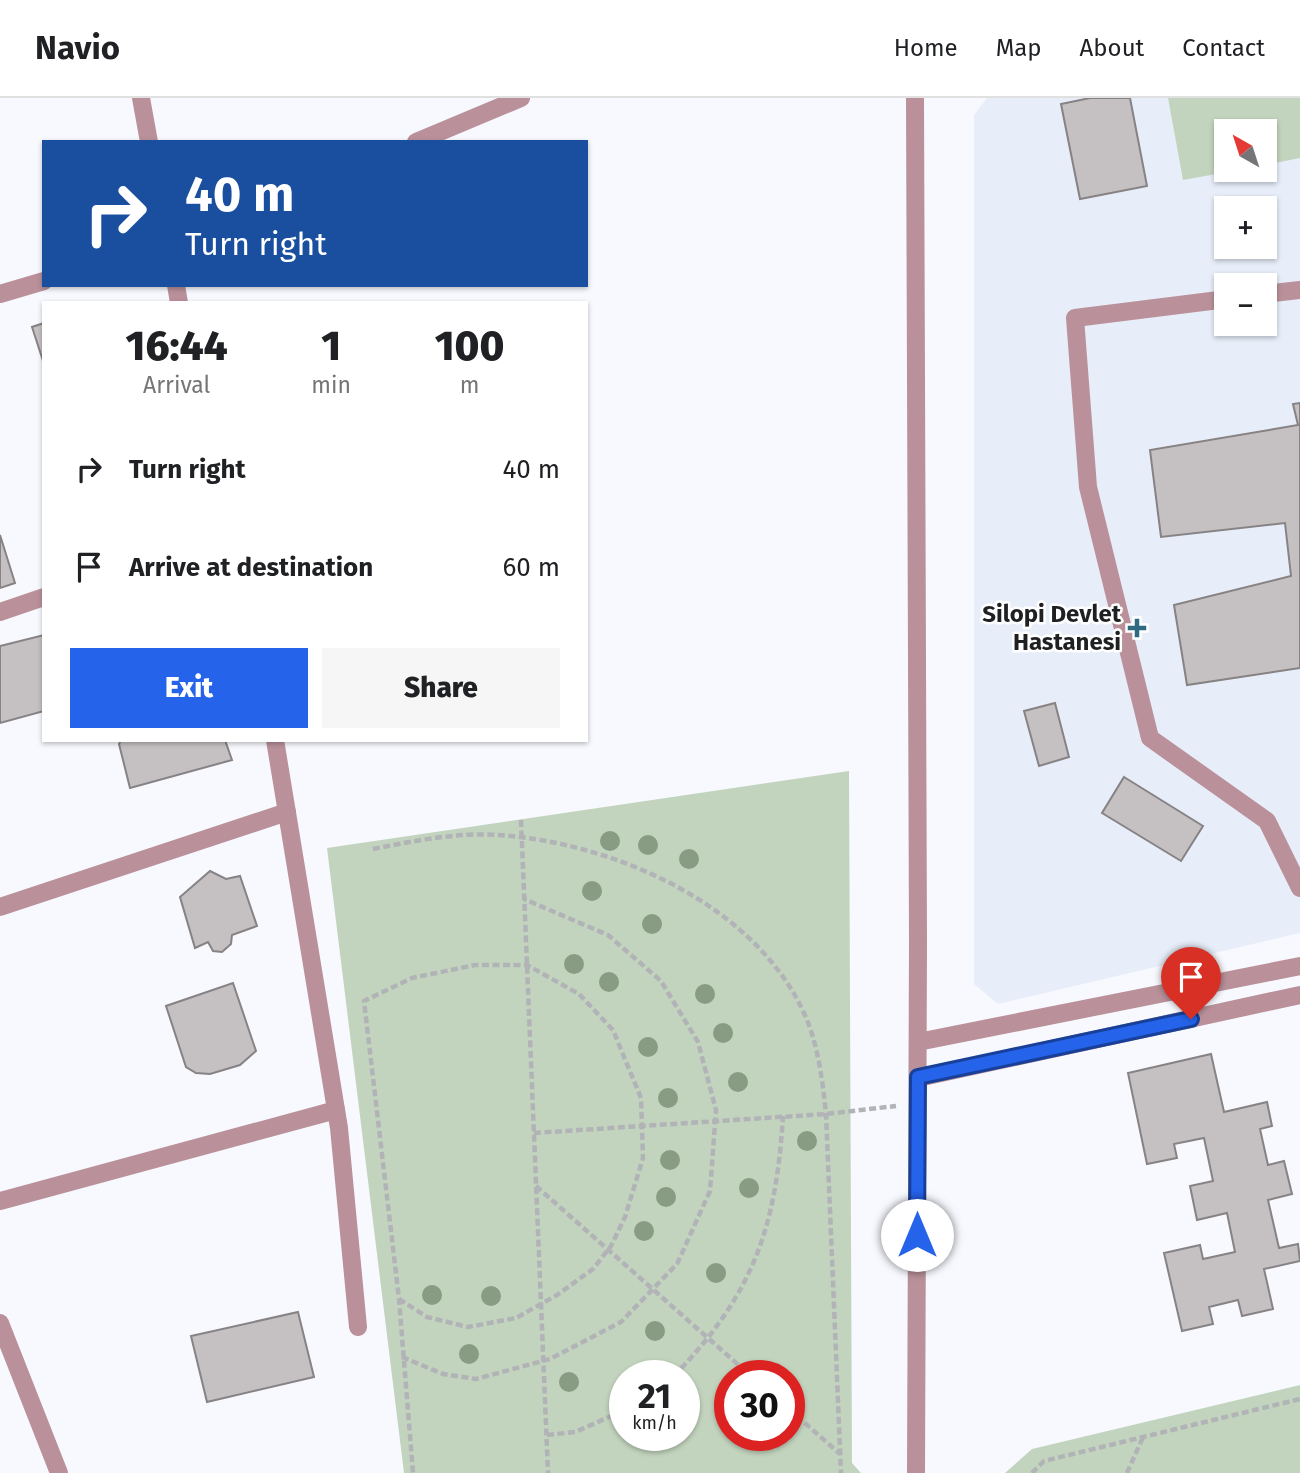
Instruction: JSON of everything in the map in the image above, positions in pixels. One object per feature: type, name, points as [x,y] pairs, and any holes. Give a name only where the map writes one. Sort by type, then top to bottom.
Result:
[{"type":"street","points":[[141,98],[149,140]]},
{"type":"street","points":[[421,140],[521,98]]},
{"type":"street","points":[[915,98],[918,1042],[916,1473]]},
{"type":"street","points":[[0,294],[42,282]]},
{"type":"street","points":[[1277,293],[1300,290]]},
{"type":"street","points":[[1214,301],[1075,318],[1088,486],[1150,738],[1267,821],[1300,888]]},
{"type":"street","points":[[0,612],[42,598]]},
{"type":"street","points":[[275,742],[337,1110],[358,1327]]},
{"type":"street","points":[[0,907],[287,812]]},
{"type":"street","points":[[918,1042],[1300,966]]},
{"type":"street","points":[[918,1077],[1300,995]]},
{"type":"street","points":[[0,1201],[337,1110]]},
{"type":"street","points":[[0,1322],[59,1473]]},
{"type":"path","points":[[522,820],[548,1473]]},
{"type":"path","points":[[373,849],[440,837],[498,834],[591,852],[675,884],[720,912],[754,942],[784,982],[808,1024],[821,1071],[826,1114],[841,1473]]},
{"type":"path","points":[[402,1357],[443,1374],[477,1379],[544,1361],[621,1322],[677,1264],[710,1191],[716,1110],[698,1042],[661,981],[608,935],[524,899]]},
{"type":"path","points":[[399,1300],[427,1317],[468,1327],[516,1318],[593,1269],[608,1250],[625,1217],[643,1158],[641,1098],[613,1030],[579,994],[527,965],[475,965],[412,978],[364,1001],[399,1300],[412,1473]]},
{"type":"path","points":[[534,1133],[826,1114],[918,1103]]},
{"type":"path","points":[[689,1360],[709,1339],[739,1294],[766,1230],[779,1178],[783,1116]]},
{"type":"path","points":[[536,1186],[733,1360]]},
{"type":"path","points":[[1032,1473],[1044,1461],[1300,1399]]},
{"type":"path","points":[[547,1435],[575,1432],[609,1417]]},
{"type":"path","points":[[805,1423],[840,1454]]},
{"type":"path","points":[[1127,1473],[1144,1437]]},
{"type":"shaded area","name":"Silopi Devlet Hastanesi","points":[[987,98],[1300,98],[1300,933],[998,1004],[974,984],[974,115]]},
{"type":"green space","points":[[1168,98],[1300,98],[1300,158],[1278,162],[1278,119],[1214,119],[1214,174],[1183,180]]},
{"type":"green space","points":[[849,771],[852,1463],[861,1473],[404,1473],[327,848]]},
{"type":"green space","points":[[1300,1385],[1300,1473],[1005,1473],[1032,1449]]},
{"type":"building","points":[[1090,98],[1130,98],[1147,186],[1080,199],[1061,104]]},
{"type":"building","points":[[42,324],[42,358],[32,327]]},
{"type":"building","points":[[1300,403],[1300,668],[1187,685],[1174,605],[1291,576],[1285,523],[1161,537],[1150,450],[1298,425],[1293,404]]},
{"type":"building","points":[[0,535],[15,583],[0,588]]},
{"type":"building","points":[[42,636],[42,712],[0,723],[0,646]]},
{"type":"building","points":[[1055,703],[1069,757],[1039,766],[1024,711]]},
{"type":"building","points":[[226,742],[232,760],[130,788],[119,744]]},
{"type":"building","points":[[1124,777],[1203,826],[1181,861],[1102,813]]},
{"type":"building","points":[[210,871],[226,879],[240,876],[257,926],[232,935],[231,944],[222,952],[213,951],[208,942],[195,948],[180,897]]},
{"type":"building","points":[[233,983],[256,1051],[240,1065],[210,1074],[196,1073],[186,1067],[166,1006]]},
{"type":"building","points":[[1211,1054],[1224,1112],[1267,1102],[1272,1126],[1260,1129],[1268,1165],[1284,1161],[1292,1194],[1268,1200],[1279,1248],[1298,1244],[1300,1261],[1264,1269],[1273,1309],[1242,1316],[1238,1300],[1209,1307],[1213,1324],[1182,1331],[1164,1253],[1200,1245],[1203,1259],[1235,1252],[1227,1213],[1197,1220],[1190,1186],[1213,1181],[1204,1138],[1174,1144],[1177,1158],[1147,1164],[1128,1073]]},
{"type":"building","points":[[298,1312],[314,1377],[207,1402],[191,1336]]},
{"type":"place","name":"Silopi Devlet Hastanesi","points":[[1137,628]]},
{"type":"route","points":[[917,1235],[918,1077],[1191,1019]]}]
